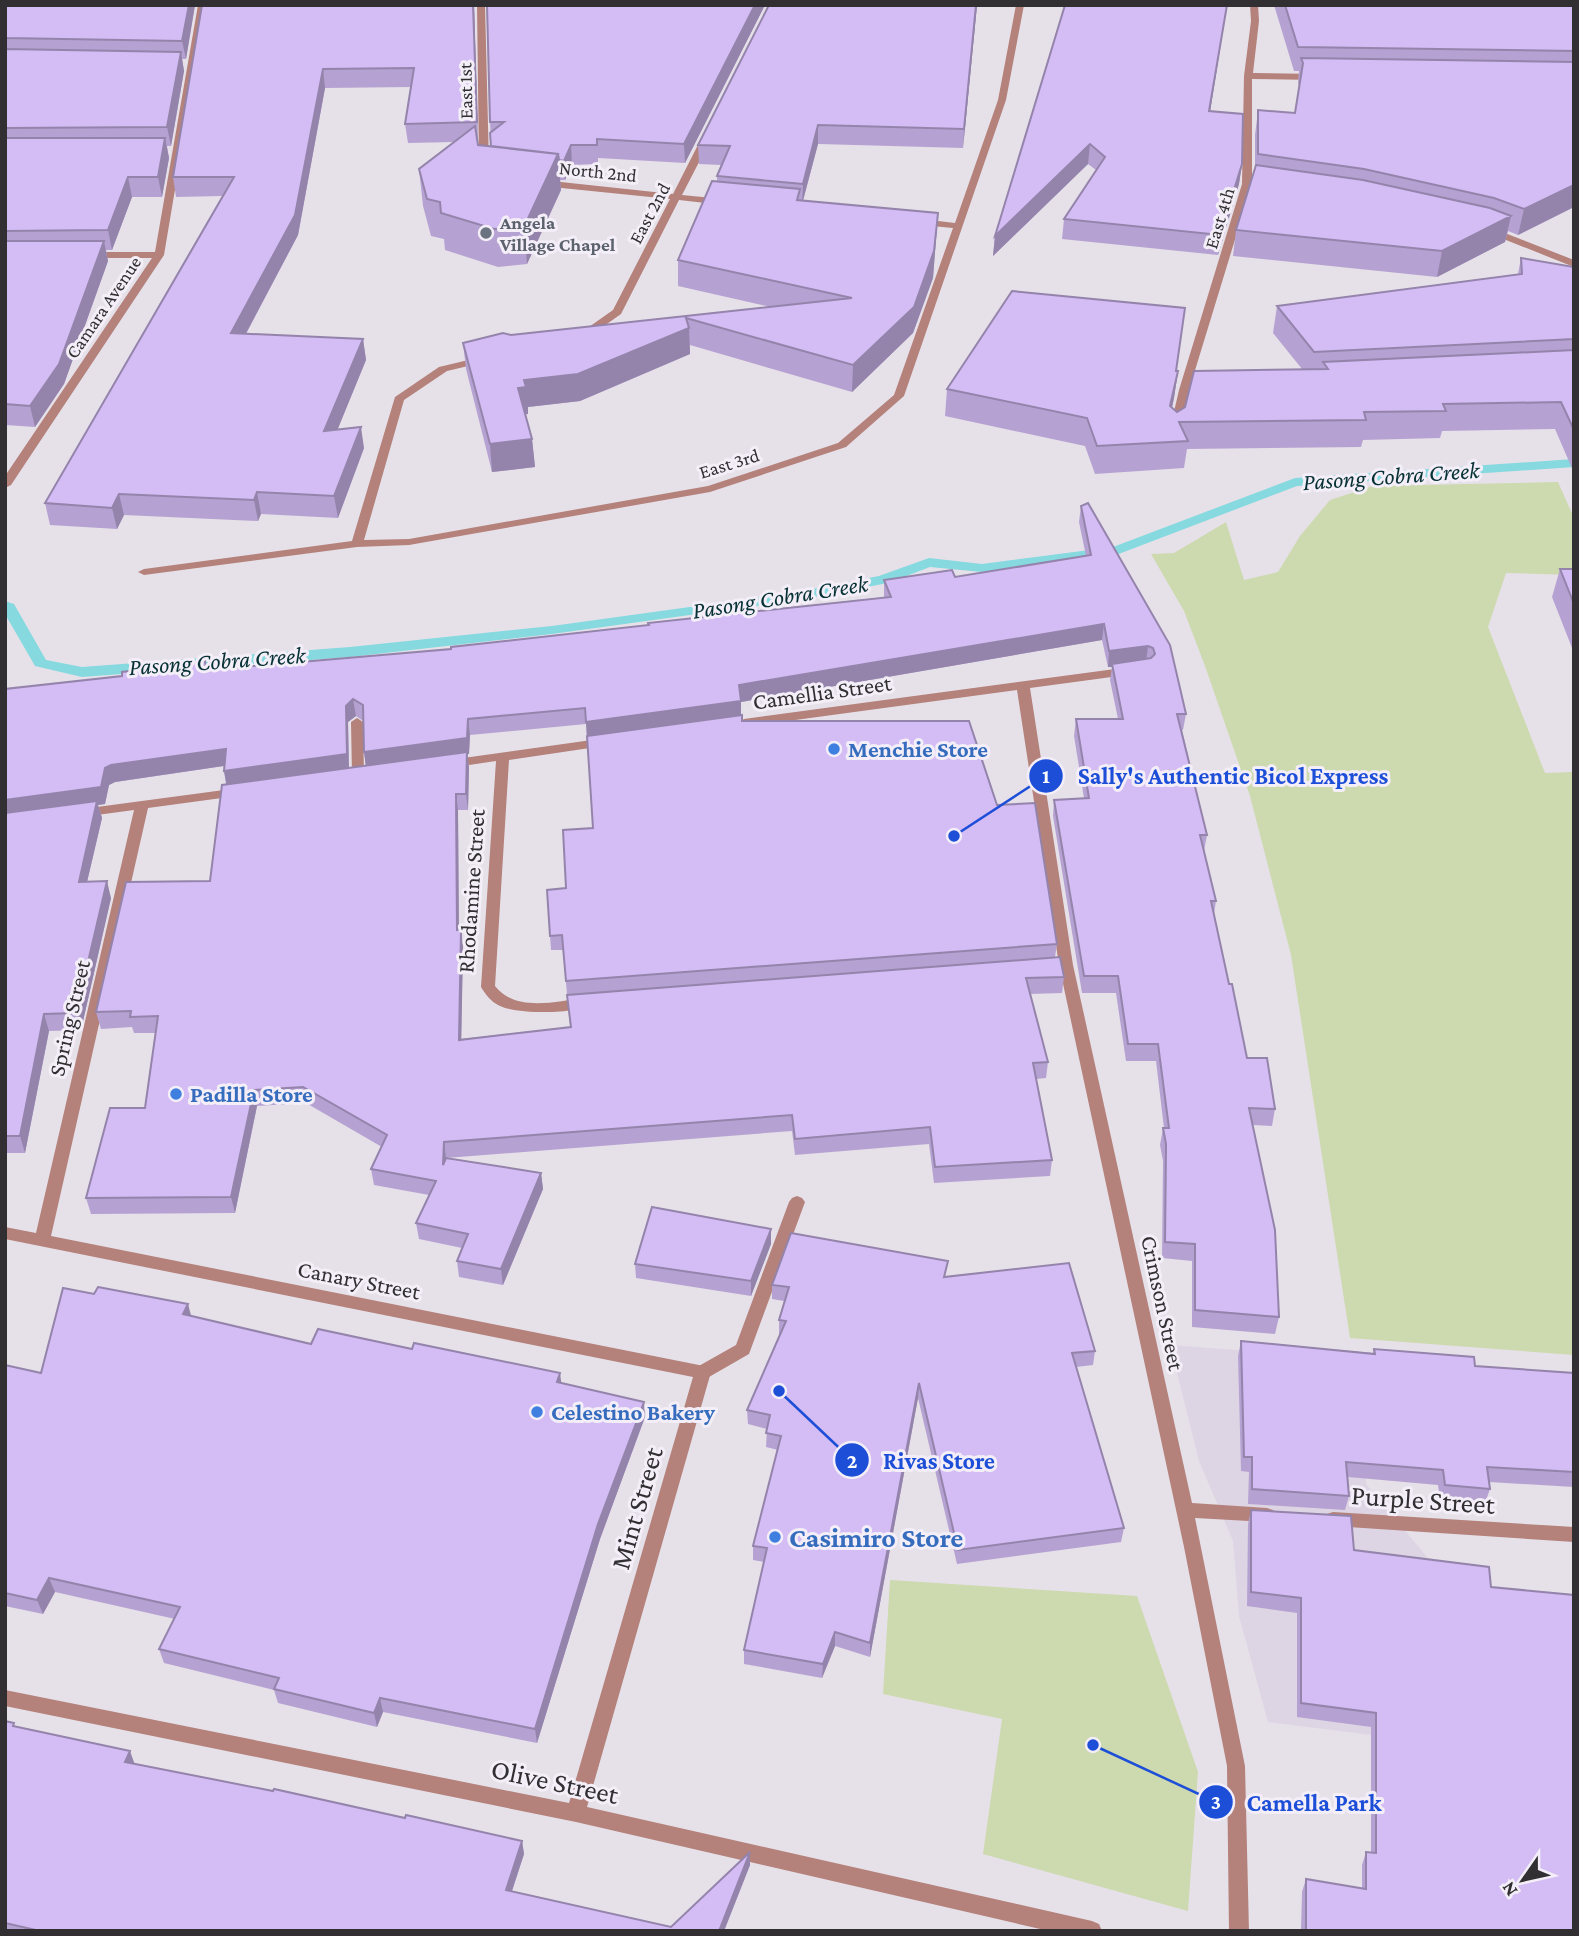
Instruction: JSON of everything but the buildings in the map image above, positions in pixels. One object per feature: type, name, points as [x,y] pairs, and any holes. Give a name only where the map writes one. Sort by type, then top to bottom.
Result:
[{"type":"street","name":"Camara Avenue","points":[[5,485],[159,254],[202,5]]},
{"type":"street","name":"East 1st","points":[[481,5],[485,177]]},
{"type":"street","name":"East 3rd","points":[[144,572],[357,544],[409,542],[710,489],[842,445],[898,396],[1002,100],[1020,5]]},
{"type":"street","name":"East 4th","points":[[1174,434],[1184,390],[1248,184],[1248,76],[1255,21],[1254,5]]},
{"type":"street","points":[[178,65],[191,65]]},
{"type":"street","points":[[1248,76],[1327,78]]},
{"type":"street","name":"East 2nd","points":[[570,339],[583,336],[617,312],[714,123]]},
{"type":"street","points":[[162,152],[175,152]]},
{"type":"street","name":"North 2nd","points":[[528,181],[732,203]]},
{"type":"street","points":[[1248,184],[1260,186]]},
{"type":"street","points":[[906,220],[958,226]]},
{"type":"street","points":[[1475,226],[1574,264]]},
{"type":"street","points":[[75,255],[159,254]]},
{"type":"street","points":[[357,544],[399,399],[443,369],[494,357]]},
{"type":"street","points":[[1184,390],[1198,389]]},
{"type":"street","name":"Camellia Street","points":[[736,725],[1145,669]]},
{"type":"street","name":"Crimson Street","points":[[1023,686],[1059,965],[1185,1510],[1236,1766],[1239,1931]]},
{"type":"street","points":[[357,722],[358,776]]},
{"type":"street","points":[[440,765],[626,739]]},
{"type":"street","name":"Rhodamine Street","points":[[503,756],[488,988],[494,1000],[509,1005],[528,1007],[597,1002]]},
{"type":"street","points":[[74,815],[250,791]]},
{"type":"street","name":"Spring Street","points":[[41,1240],[142,805]]},
{"type":"street","points":[[703,1372],[743,1349],[797,1202]]},
{"type":"street","name":"Canary Street","points":[[5,1233],[703,1372]]},
{"type":"street","name":"Mint Street","points":[[576,1813],[703,1372]]},
{"type":"street","points":[[1185,1510],[1282,1516]]},
{"type":"street","name":"Purple Street","points":[[1310,1518],[1574,1535]]},
{"type":"street","name":"Olive Street","points":[[5,1698],[576,1813],[1092,1931]]},
{"type":"shaded area","points":[[1170,1345],[1356,1359],[1366,1484],[1428,1558],[1443,1744],[1268,1722],[1239,1616],[1233,1541],[1199,1461]]},
{"type":"green space","points":[[1558,482],[1574,518],[1574,575],[1506,573],[1488,627],[1545,773],[1574,772],[1574,1355],[1350,1338],[1291,955],[1250,796],[1205,666],[1184,611],[1151,554],[1174,553],[1226,522],[1244,580],[1278,572],[1300,536],[1330,500],[1373,486]]},
{"type":"green space","points":[[890,1580],[1137,1596],[1198,1772],[1188,1911],[983,1854],[1002,1719],[883,1694]]},
{"type":"waterway","name":"Pasong Cobra Creek","points":[[5,605],[9,607],[40,663],[82,672],[350,652],[552,630],[792,597],[883,580],[929,562],[982,568],[1116,551],[1295,482],[1574,463]]},
{"type":"place","name":"Angela Village Chapel","points":[[486,233]]},
{"type":"place","name":"Menchie Store","points":[[834,749]]},
{"type":"place","name":"Sally's Authentic Bicol Express","points":[[954,836]]},
{"type":"place","name":"Padilla Store","points":[[176,1094]]},
{"type":"place","name":"Rivas Store","points":[[779,1391]]},
{"type":"place","name":"Celestino Bakery","points":[[537,1412]]},
{"type":"place","name":"Casimiro Store","points":[[775,1537]]},
{"type":"place","name":"Camella Park","points":[[1093,1745]]}]
